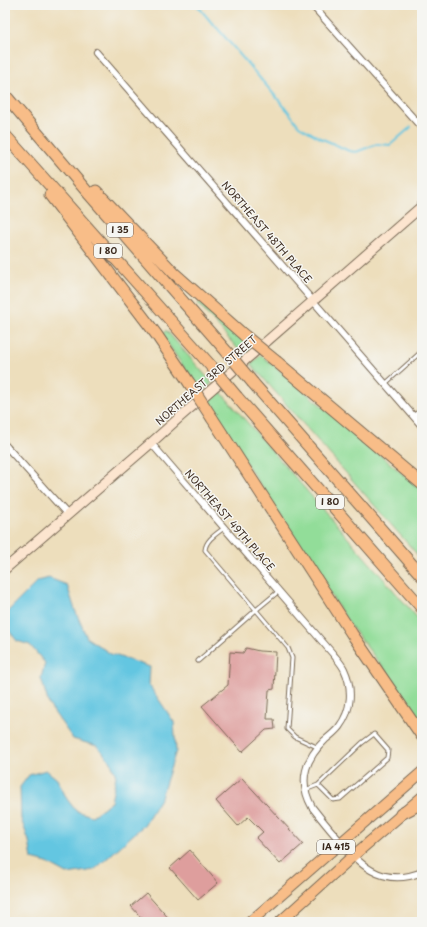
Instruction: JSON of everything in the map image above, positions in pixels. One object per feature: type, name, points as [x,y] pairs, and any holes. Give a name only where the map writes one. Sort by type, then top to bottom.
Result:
[{"type":"highway","name":"I 35","points":[[5,95],[227,352]]},
{"type":"highway","points":[[14,105],[174,273],[245,336],[422,484]]},
{"type":"highway","points":[[5,135],[156,334],[352,634],[422,736]]},
{"type":"highway","name":"I 80","points":[[5,135],[211,366],[422,608]]},
{"type":"highway","name":"I 80","points":[[227,352],[422,576]]},
{"type":"highway","points":[[401,814],[422,803]]},
{"type":"main road","name":"IA 415","points":[[250,922],[422,772]]},
{"type":"main road","name":"IA 415","points":[[280,922],[353,856],[422,797]]},
{"type":"street","points":[[312,5],[422,128]]},
{"type":"street","name":"NORTHEAST 48TH PLACE","points":[[96,52],[422,426]]},
{"type":"street","name":"NORTHEAST 3RD STREET","points":[[5,569],[422,206]]},
{"type":"street","name":"NORTHEAST 49TH PLACE","points":[[151,443],[333,654],[343,668],[350,693],[350,704],[338,729],[318,748],[308,764],[305,774],[305,790]]},
{"type":"street","points":[[5,445],[68,515]]},
{"type":"street","points":[[305,790],[312,807],[340,842],[366,868],[375,873],[393,878],[403,878],[422,872]]},
{"type":"lane","points":[[385,384],[422,351]]},
{"type":"lane","points":[[413,416],[422,409]]},
{"type":"lane","points":[[224,528],[207,542],[205,545],[205,550],[288,648],[292,658],[287,728],[295,737],[318,748]]},
{"type":"lane","points":[[198,661],[278,591]]},
{"type":"lane","points":[[305,790],[318,785],[362,743],[374,734],[388,750],[387,758],[340,799],[333,800],[318,785]]},
{"type":"green space","points":[[200,302],[254,349],[245,357],[198,304]]},
{"type":"green space","points":[[166,330],[212,383],[201,393],[162,335]]},
{"type":"green space","points":[[261,355],[422,490],[422,560],[251,364]]},
{"type":"green space","points":[[220,391],[422,623],[422,726],[397,686],[350,625],[207,402]]},
{"type":"water","points":[[49,578],[67,585],[75,610],[87,638],[111,654],[150,667],[149,685],[174,722],[176,751],[161,797],[144,825],[94,870],[67,874],[47,863],[32,859],[29,841],[21,819],[20,787],[29,775],[46,770],[57,779],[67,799],[76,811],[92,816],[111,802],[116,776],[111,762],[97,746],[73,739],[49,705],[41,678],[45,663],[30,645],[17,641],[6,627],[8,611],[38,581]]},
{"type":"building","points":[[246,648],[259,651],[276,652],[274,689],[269,690],[267,719],[274,719],[275,729],[266,730],[242,752],[202,706],[228,685],[230,652],[243,653]]},
{"type":"building","points":[[242,778],[303,844],[280,864],[256,838],[263,832],[248,817],[238,826],[216,801]]},
{"type":"building","points":[[190,850],[218,883],[198,900],[170,868]]},
{"type":"building","points":[[146,893],[172,922],[145,922],[131,906]]},
{"type":"waterway","points":[[197,5],[288,111],[299,126],[320,138],[349,151],[356,152],[377,144],[390,145],[411,127]]}]
